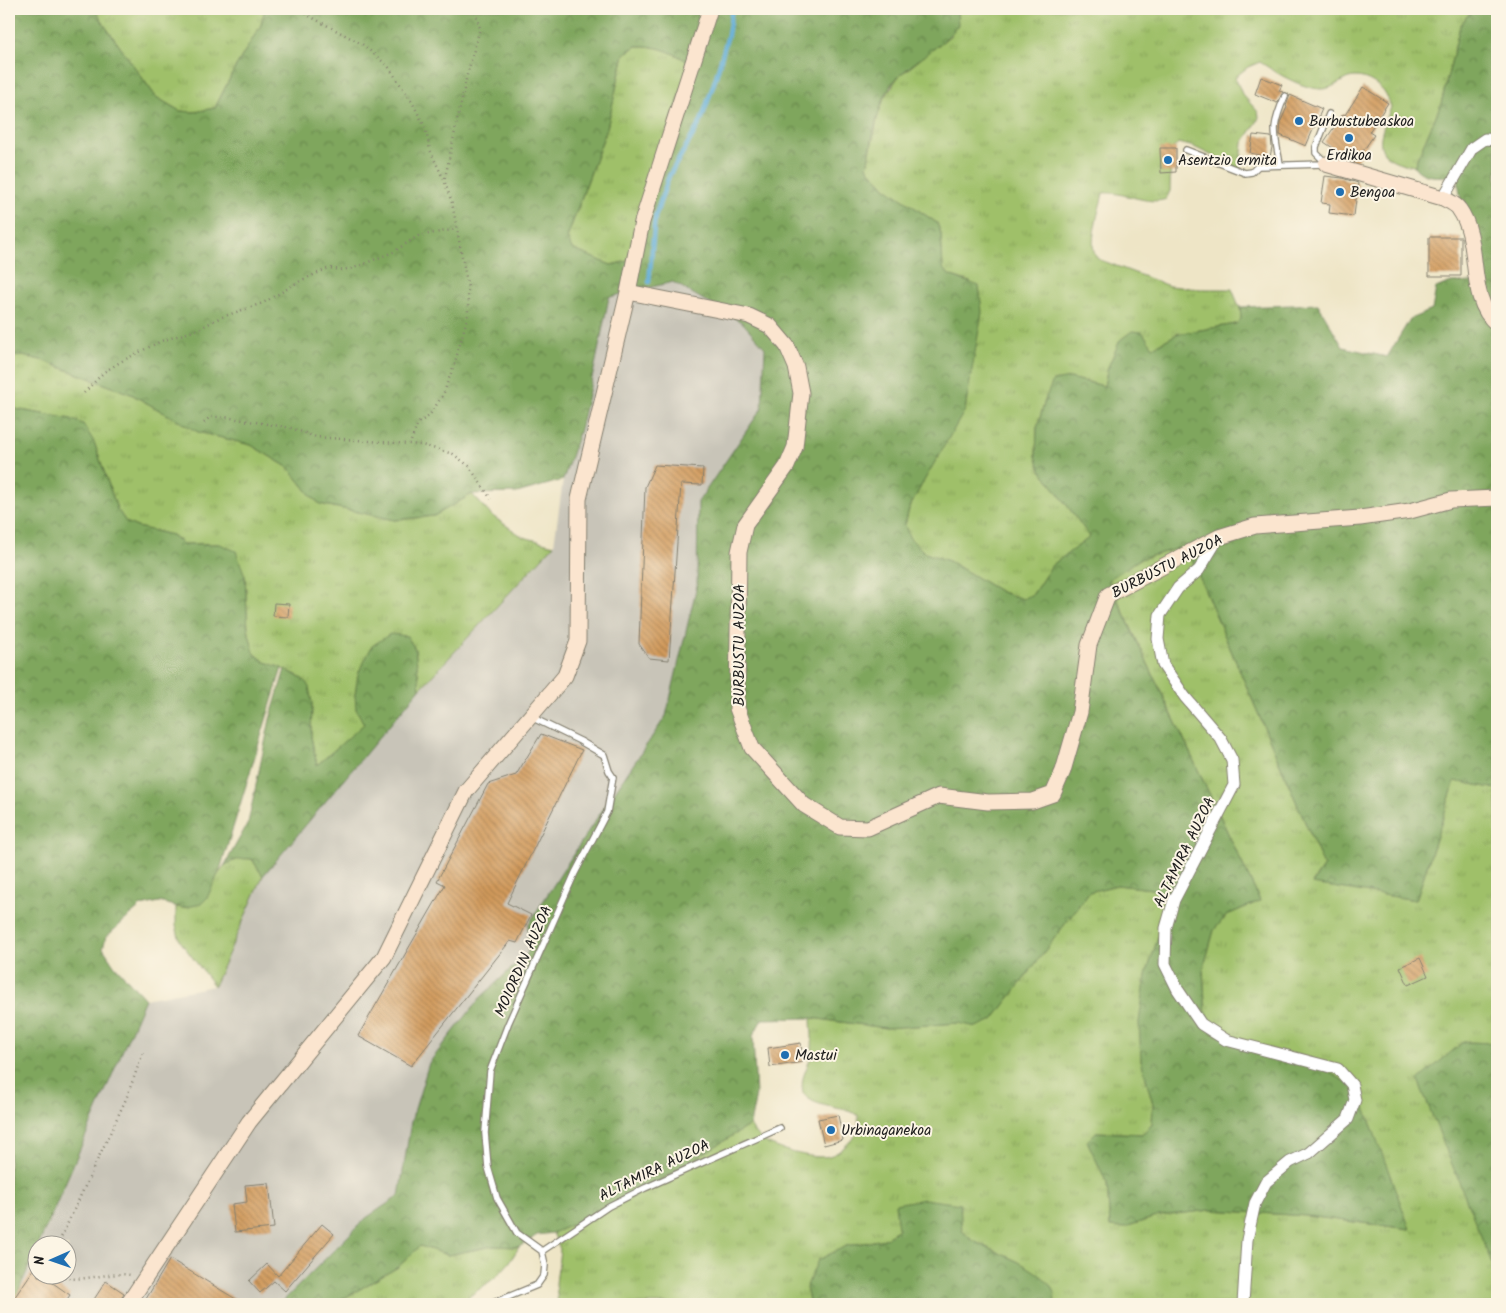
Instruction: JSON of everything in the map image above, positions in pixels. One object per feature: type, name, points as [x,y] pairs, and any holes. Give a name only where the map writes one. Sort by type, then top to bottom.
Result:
[{"type":"street","points":[[128,1304],[249,1122],[384,957],[466,791],[565,676],[578,640],[579,504],[628,292],[642,222],[710,9]]},
{"type":"street","points":[[1443,198],[1472,148],[1485,139],[1497,140]]},
{"type":"street","points":[[1326,164],[1443,198],[1458,207],[1470,231],[1480,301],[1497,324]]},
{"type":"street","name":"BURBUSTU AUZOA","points":[[628,292],[749,316],[770,326],[787,346],[796,366],[801,393],[795,447],[787,466],[745,525],[739,552],[737,708],[752,748],[804,805],[840,827],[868,828],[939,796],[988,802],[1033,800],[1053,794],[1063,772],[1080,712],[1089,645],[1108,595],[1219,537],[1255,526],[1360,518],[1410,511],[1451,500],[1497,498]]},
{"type":"street","name":"ALTAMIRA AUZOA","points":[[1219,537],[1199,570],[1178,588],[1160,615],[1158,639],[1163,664],[1186,697],[1221,739],[1232,760],[1234,785],[1174,900],[1166,928],[1165,964],[1178,990],[1201,1024],[1226,1040],[1338,1069],[1352,1085],[1356,1100],[1348,1119],[1310,1153],[1290,1162],[1266,1182],[1255,1203],[1247,1240],[1244,1304]]},
{"type":"lane","points":[[1280,164],[1274,124],[1285,96]]},
{"type":"lane","points":[[1326,164],[1316,153],[1316,147],[1329,114]]},
{"type":"lane","points":[[1186,150],[1245,173],[1252,172],[1258,166],[1326,164]]},
{"type":"lane","name":"MOIORDIN AUZOA","points":[[530,716],[604,755],[613,777],[607,812],[575,873],[508,1024],[490,1071],[484,1133],[488,1167],[497,1198],[517,1233],[542,1251]]},
{"type":"lane","name":"ALTAMIRA AUZOA","points":[[542,1251],[610,1206],[645,1188],[780,1128]]},
{"type":"lane","points":[[491,1304],[537,1285],[544,1275],[545,1265],[542,1251]]},
{"type":"path","points":[[296,9],[362,44],[388,66],[412,102],[425,127],[430,150],[452,203],[468,288],[468,315],[455,362],[443,394],[429,416],[418,423],[410,444]]},
{"type":"path","points":[[444,180],[467,75],[480,28],[474,9]]},
{"type":"path","points":[[84,392],[104,372],[122,360],[161,341],[197,330],[219,318],[263,303],[302,280],[330,268],[341,270],[354,268],[393,252],[418,236],[457,230]]},
{"type":"path","points":[[204,423],[210,417],[225,417],[291,428],[316,438],[422,445],[453,454],[469,466],[491,500]]},
{"type":"path","points":[[62,1236],[126,1099],[143,1053]]},
{"type":"path","points":[[78,1278],[125,1274],[146,1277]]},
{"type":"shaded area","points":[[673,282],[743,323],[765,348],[762,408],[698,502],[697,585],[666,716],[528,925],[528,953],[480,998],[411,1122],[399,1196],[366,1218],[280,1304],[13,1304],[28,1269],[28,1286],[78,1286],[78,1236],[43,1236],[145,999],[214,986],[263,876],[420,689],[554,545],[563,480],[609,297]]},
{"type":"green space","points":[[9,9],[95,9],[156,97],[180,111],[194,112],[215,108],[236,66],[261,25],[265,9],[954,9],[957,12],[958,25],[938,46],[899,76],[886,95],[877,118],[867,167],[886,188],[937,223],[941,234],[943,268],[949,275],[979,286],[982,312],[965,410],[909,509],[905,525],[909,537],[925,553],[949,561],[1001,592],[1023,599],[1033,594],[1052,565],[1090,537],[1041,470],[1036,456],[1037,428],[1053,381],[1070,378],[1104,386],[1108,367],[1120,340],[1132,331],[1142,332],[1153,347],[1177,334],[1236,324],[1241,319],[1240,307],[1318,304],[1343,347],[1387,357],[1410,319],[1432,310],[1436,288],[1448,283],[1476,282],[1461,203],[1458,176],[1440,177],[1428,175],[1414,166],[1441,104],[1460,26],[1468,15],[1478,9],[1497,9],[1497,789],[1455,781],[1416,900],[1312,884],[1324,866],[1186,546],[1140,559],[1108,580],[1260,901],[1227,915],[1214,930],[1203,970],[1206,1017],[1212,1033],[1320,1067],[1358,1089],[1410,1229],[1307,1216],[1211,1210],[1159,1216],[1122,1228],[1110,1227],[1107,1183],[1087,1141],[1096,1132],[1142,1134],[1152,1125],[1153,1104],[1141,1060],[1139,1022],[1146,975],[1167,908],[1165,897],[1152,889],[1117,885],[1089,892],[993,1020],[976,1027],[958,1023],[886,1028],[811,1018],[762,1019],[753,1036],[756,1095],[750,1125],[626,1201],[553,1233],[537,1235],[519,1247],[493,1246],[448,1255],[420,1246],[398,1267],[334,1304],[280,1304],[366,1218],[399,1196],[411,1122],[429,1063],[480,998],[528,953],[528,925],[666,716],[697,585],[698,502],[762,408],[765,348],[743,323],[673,282],[609,297],[579,433],[563,480],[517,493],[472,494],[434,516],[395,520],[320,504],[289,468],[251,445],[198,432],[131,394],[41,360],[23,356],[10,357],[9,361]],"holes":[[[636,46],[664,50],[690,63],[628,261],[611,265],[572,249],[567,237],[607,128],[624,54]]]},
{"type":"green space","points":[[95,9],[265,9],[261,25],[236,66],[215,108],[194,112],[180,111],[156,97]]},
{"type":"green space","points":[[954,9],[1478,9],[1468,15],[1460,26],[1441,104],[1414,166],[1392,159],[1383,151],[1381,138],[1391,107],[1385,94],[1377,85],[1362,78],[1351,77],[1328,88],[1313,88],[1289,79],[1260,62],[1248,67],[1235,77],[1242,94],[1258,112],[1259,117],[1243,143],[1240,169],[1194,147],[1179,143],[1171,151],[1170,191],[1166,199],[1152,201],[1103,193],[1093,246],[1098,259],[1169,286],[1232,289],[1242,313],[1241,319],[1236,324],[1177,334],[1153,347],[1142,332],[1108,367],[1104,386],[1070,378],[1046,397],[1037,428],[1036,456],[1041,470],[1091,537],[1052,565],[1033,594],[1023,599],[1001,592],[949,561],[925,553],[909,537],[905,525],[909,509],[921,486],[970,282],[949,275],[943,268],[941,234],[937,223],[886,188],[867,167],[878,115],[884,99],[898,77],[951,35],[957,12]]},
{"type":"green space","points":[[636,46],[664,50],[690,63],[628,261],[611,265],[572,249],[567,238],[607,128],[624,54]]},
{"type":"green space","points":[[23,356],[41,360],[131,394],[198,432],[251,445],[289,468],[320,504],[395,520],[434,516],[472,494],[491,515],[523,537],[554,545],[420,689],[415,649],[356,709],[365,724],[317,765],[311,737],[312,703],[297,675],[265,662],[254,653],[248,630],[245,576],[220,544],[183,544],[172,535],[137,527],[126,522],[117,509],[94,442],[71,419],[15,409],[9,404],[9,357]]},
{"type":"green space","points":[[9,404],[15,409],[71,419],[83,424],[94,442],[117,509],[126,522],[137,527],[172,535],[183,544],[220,544],[236,551],[245,576],[248,630],[254,653],[265,662],[282,668],[220,870],[207,898],[201,904],[183,908],[159,902],[141,906],[106,937],[103,948],[114,965],[145,999],[42,1236],[28,1236],[28,1269],[13,1304],[9,1304],[9,1085],[12,1076],[9,1066]]},
{"type":"green space","points":[[1186,546],[1324,866],[1312,883],[1416,900],[1455,781],[1497,789],[1497,1043],[1463,1042],[1497,1290],[1497,1304],[1054,1304],[1055,1300],[1019,1262],[973,1241],[962,1231],[898,1229],[885,1239],[846,1246],[806,1288],[810,1304],[558,1304],[556,1284],[560,1249],[553,1233],[626,1201],[750,1125],[758,1137],[776,1147],[795,1153],[823,1157],[837,1152],[859,1132],[858,1115],[814,1102],[803,1093],[802,1081],[812,1051],[811,1018],[886,1028],[958,1023],[976,1026],[993,1020],[1089,892],[1117,885],[1152,889],[1165,897],[1167,908],[1141,1060],[1153,1104],[1152,1125],[1142,1134],[1096,1132],[1088,1141],[1107,1183],[1110,1227],[1122,1228],[1159,1216],[1211,1210],[1307,1216],[1409,1229],[1358,1089],[1212,1033],[1206,1017],[1203,970],[1214,930],[1227,915],[1260,901],[1108,579],[1140,559]]},
{"type":"green space","points":[[390,634],[407,636],[415,649],[420,689],[263,876],[252,859],[237,860],[224,866],[248,823],[270,719],[285,669],[304,680],[309,687],[312,703],[311,737],[317,765],[364,724],[356,709],[355,694],[358,674],[372,646]]},
{"type":"green space","points":[[242,858],[252,859],[263,876],[214,986],[180,941],[176,926],[176,907],[183,908],[217,876],[224,866]]},
{"type":"green space","points":[[1463,1042],[1497,1043],[1497,1290],[1493,1266],[1418,1080]]},
{"type":"green space","points":[[924,1199],[960,1204],[962,1231],[972,1240],[1038,1273],[1048,1282],[1054,1293],[1054,1304],[810,1304],[806,1288],[818,1260],[846,1246],[885,1239],[898,1229],[895,1204]]},
{"type":"green space","points":[[420,1246],[448,1255],[493,1246],[519,1247],[509,1263],[496,1277],[459,1304],[334,1304],[398,1267]]},
{"type":"building","points":[[1261,77],[1282,85],[1279,91],[1283,92],[1277,103],[1255,94]]},
{"type":"building","points":[[1363,87],[1388,103],[1369,132],[1374,135],[1355,163],[1324,142],[1343,114],[1345,115]]},
{"type":"building","name":"Burbustubeaskoa","points":[[1290,95],[1322,109],[1306,146],[1280,135],[1281,121]]},
{"type":"building","points":[[1253,135],[1271,137],[1270,157],[1250,153]]},
{"type":"building","name":"Asentzio ermita","points":[[1160,148],[1176,148],[1176,172],[1161,173]]},
{"type":"building","name":"Bengoa","points":[[1325,176],[1342,178],[1358,183],[1354,216],[1329,213],[1330,204],[1321,203]]},
{"type":"building","points":[[1429,237],[1461,237],[1461,276],[1429,276]]},
{"type":"building","points":[[655,465],[703,468],[702,485],[681,484],[669,660],[649,658],[639,644],[645,487]]},
{"type":"building","points":[[274,603],[289,604],[288,617],[273,616]]},
{"type":"building","points":[[541,734],[582,750],[507,903],[531,915],[517,943],[510,941],[411,1066],[358,1036],[445,885],[437,881],[488,784],[516,775]]},
{"type":"building","points":[[1420,958],[1428,976],[1408,985],[1400,967]]},
{"type":"building","name":"Mastui","points":[[801,1043],[803,1062],[770,1067],[768,1048]]},
{"type":"building","name":"Urbinaganekoa","points":[[838,1115],[843,1140],[824,1145],[818,1119]]},
{"type":"building","points":[[269,1183],[274,1228],[235,1232],[232,1204],[247,1202],[245,1185]]},
{"type":"building","points":[[322,1224],[334,1234],[285,1291],[274,1281],[260,1293],[249,1281],[267,1264],[278,1276]]},
{"type":"building","points":[[170,1259],[244,1304],[143,1304]]},
{"type":"building","points":[[28,1278],[28,1286],[57,1286],[70,1295],[64,1304],[10,1304]]},
{"type":"building","points":[[106,1281],[124,1293],[119,1304],[91,1304]]},
{"type":"waterway","points":[[649,282],[655,217],[669,176],[701,121],[728,35],[732,9]]},
{"type":"place","name":"Burbustubeaskoa","points":[[1299,121]]},
{"type":"place","name":"Erdikoa","points":[[1349,138]]},
{"type":"place","name":"Asentzio ermita","points":[[1168,160]]},
{"type":"place","name":"Bengoa","points":[[1340,192]]},
{"type":"place","name":"Mastui","points":[[785,1055]]},
{"type":"place","name":"Urbinaganekoa","points":[[831,1130]]}]
